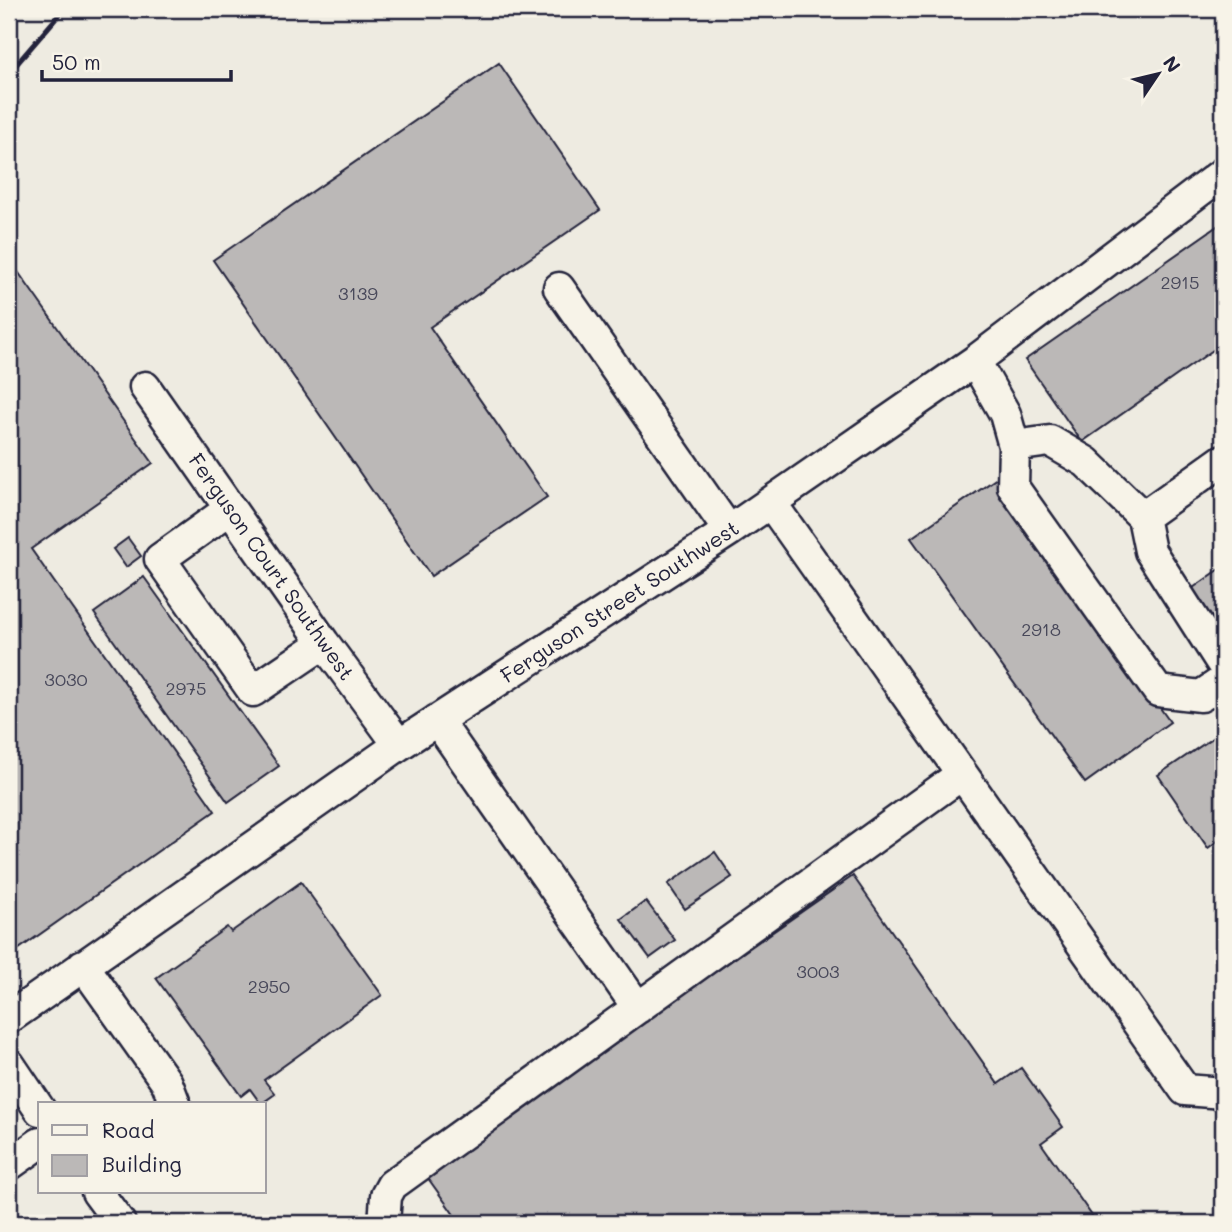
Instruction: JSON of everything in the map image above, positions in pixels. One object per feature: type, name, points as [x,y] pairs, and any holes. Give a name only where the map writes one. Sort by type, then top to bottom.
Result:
[{"type":"street","name":"Ferguson Street Southwest","points":[[9,1018],[399,745],[771,503],[975,361],[1223,173]]},
{"type":"street","points":[[559,288],[729,531]]},
{"type":"street","points":[[975,361],[1005,414],[1014,446],[1013,487],[1158,691],[1201,696],[1223,681]]},
{"type":"street","name":"Ferguson Court Southwest","points":[[145,387],[324,643],[399,745]]},
{"type":"street","points":[[1014,446],[1050,441],[1086,462],[1143,517],[1150,551],[1223,664]]},
{"type":"street","points":[[1143,517],[1223,460]]},
{"type":"street","points":[[771,503],[1185,1090],[1223,1093]]},
{"type":"street","points":[[230,509],[160,559],[253,691],[324,643]]},
{"type":"street","points":[[437,720],[638,1008]]},
{"type":"street","points":[[384,1223],[386,1196],[392,1185],[962,774]]},
{"type":"street","points":[[83,965],[167,1083],[174,1102]]},
{"type":"street","points":[[9,1064],[38,1107]]},
{"type":"street","points":[[9,1165],[38,1144]]},
{"type":"street","points":[[104,1194],[120,1223]]},
{"type":"building","points":[[499,63],[600,210],[430,327],[547,497],[431,576],[213,260]]},
{"type":"building","points":[[1223,222],[1223,343],[1082,442],[1025,360]]},
{"type":"building","points":[[9,259],[153,463],[31,549],[215,811],[9,956]]},
{"type":"building","points":[[997,478],[1170,722],[1085,783],[911,538]]},
{"type":"building","points":[[128,538],[141,556],[126,567],[113,549]]},
{"type":"building","points":[[1223,567],[1223,640],[1190,590]]},
{"type":"building","points":[[144,577],[279,766],[228,802],[94,613]]},
{"type":"building","points":[[1223,731],[1223,837],[1208,848],[1158,775]]},
{"type":"building","points":[[715,852],[732,877],[685,909],[668,884]]},
{"type":"building","points":[[853,876],[998,1084],[1021,1068],[1063,1127],[1041,1143],[1097,1223],[460,1223],[425,1174]]},
{"type":"building","points":[[301,882],[382,995],[264,1080],[275,1094],[264,1102],[260,1102],[250,1089],[241,1096],[156,978],[227,927],[231,932]]},
{"type":"building","points":[[646,901],[675,940],[650,958],[621,919]]},
{"type":"railway","points":[[9,73],[64,9]]}]
